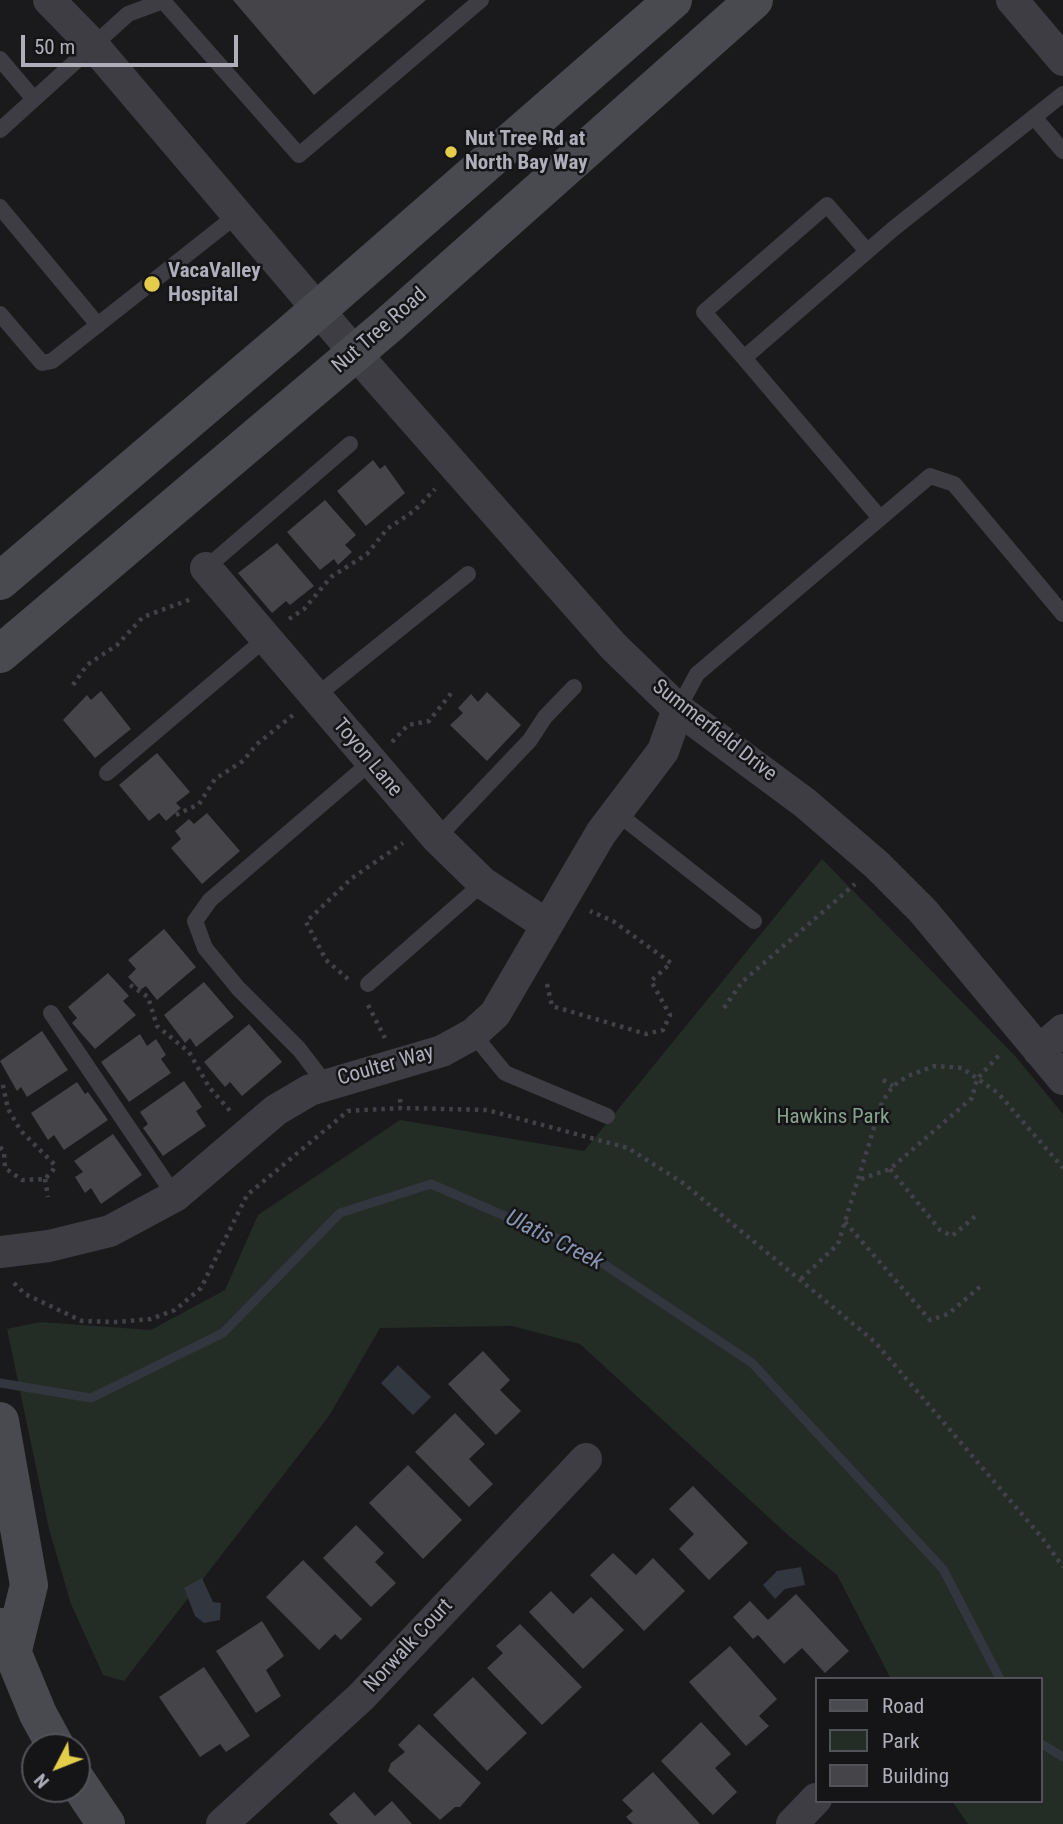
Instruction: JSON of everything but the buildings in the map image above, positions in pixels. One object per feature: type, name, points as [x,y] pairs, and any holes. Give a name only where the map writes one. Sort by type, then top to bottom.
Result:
[{"type":"main road","points":[[0,581],[318,310],[673,0]]},
{"type":"main road","name":"Nut Tree Road","points":[[0,654],[355,353],[754,0]]},
{"type":"main road","points":[[2,1434],[29,1585],[4,1642],[48,1733]]},
{"type":"main road","points":[[91,1802],[106,1824]]},
{"type":"street","name":"Summerfield Drive","points":[[49,0],[93,45],[355,353],[614,647],[678,709],[805,803],[877,865],[923,911],[1024,1051],[1063,1079]]},
{"type":"street","points":[[1012,0],[1063,60]]},
{"type":"street","name":"Toyon Lane","points":[[211,575],[431,832],[483,883],[554,912]]},
{"type":"street","name":"Coulter Way","points":[[0,1252],[49,1246],[110,1231],[175,1196],[276,1110],[325,1083],[442,1051],[473,1034],[495,1014],[601,833],[663,751],[678,709]]},
{"type":"street","points":[[1024,1051],[1063,1030]]},
{"type":"street","name":"Norwalk Court","points":[[222,1824],[361,1697],[586,1459]]},
{"type":"street","points":[[792,1824],[814,1801]]},
{"type":"lane","points":[[1,127],[128,14],[163,1],[299,155],[481,0]]},
{"type":"lane","points":[[0,59],[33,98]]},
{"type":"lane","points":[[744,358],[867,251],[1063,94]]},
{"type":"lane","points":[[1034,117],[1063,151]]},
{"type":"lane","points":[[867,251],[827,205],[704,312],[880,518]]},
{"type":"lane","points":[[0,207],[98,325]]},
{"type":"lane","points":[[0,314],[43,363],[52,361],[237,215]]},
{"type":"lane","points":[[211,575],[349,443]]},
{"type":"lane","points":[[678,709],[696,674],[930,476],[954,484],[1063,614]]},
{"type":"lane","points":[[316,696],[468,574]]},
{"type":"lane","points":[[107,773],[265,639]]},
{"type":"lane","points":[[431,832],[530,740],[545,717],[574,687]]},
{"type":"lane","points":[[325,1083],[299,1049],[230,978],[205,947],[195,921],[211,900],[371,762]]},
{"type":"lane","points":[[617,813],[754,921]]},
{"type":"lane","points":[[363,990],[483,883]]},
{"type":"lane","points":[[51,1013],[175,1196]]},
{"type":"lane","points":[[473,1034],[505,1073],[607,1116]]},
{"type":"path","points":[[265,639],[304,609],[319,589],[340,569],[367,554],[387,529],[414,511],[435,488]]},
{"type":"path","points":[[73,685],[87,665],[117,645],[143,617],[196,597],[211,575]]},
{"type":"path","points":[[371,762],[408,724],[429,721],[453,691]]},
{"type":"path","points":[[176,814],[199,804],[215,779],[243,761],[257,744],[316,696]]},
{"type":"path","points":[[388,1045],[363,990],[326,960],[306,922],[352,878],[431,832]]},
{"type":"path","points":[[724,1008],[742,982],[855,884]]},
{"type":"path","points":[[521,972],[547,983],[552,1006],[646,1034],[663,1030],[670,1015],[651,981],[671,964],[613,922],[554,912]]},
{"type":"path","points":[[130,985],[148,997],[157,1026],[189,1052],[209,1087],[249,1133]]},
{"type":"path","points":[[861,1179],[890,1169],[972,1098],[978,1079],[1002,1052],[1024,1051]]},
{"type":"path","points":[[802,1279],[838,1244],[848,1206],[861,1179],[864,1155],[882,1102],[893,1086],[933,1066],[962,1068],[998,1093],[1063,1168]]},
{"type":"path","points":[[883,1080],[893,1086]]},
{"type":"path","points":[[0,1147],[4,1152],[5,1168],[12,1175],[32,1182],[45,1179],[55,1165],[21,1131],[8,1109],[2,1081]]},
{"type":"path","points":[[400,1099],[401,1108]]},
{"type":"path","points":[[14,1283],[18,1290],[41,1303],[82,1321],[151,1319],[175,1310],[201,1287],[247,1195],[348,1111],[401,1108],[487,1110],[628,1148],[683,1183],[875,1342],[983,1467],[1063,1567]]},
{"type":"path","points":[[890,1169],[940,1230],[952,1236],[978,1214]]},
{"type":"path","points":[[45,1179],[48,1197]]},
{"type":"path","points":[[845,1223],[930,1320],[948,1314],[982,1285]]},
{"type":"green space","name":"Hawkins Park","points":[[822,859],[1016,1057],[1063,1114],[1063,1824],[968,1824],[953,1803],[1042,1803],[1042,1677],[890,1677],[837,1575],[789,1536],[580,1344],[512,1326],[380,1328],[329,1416],[124,1681],[103,1675],[71,1604],[49,1529],[7,1329],[40,1322],[151,1330],[225,1290],[258,1215],[400,1120],[584,1151]]},
{"type":"shaded area","points":[[398,1365],[431,1397],[413,1415],[381,1383]]},
{"type":"shaded area","points":[[801,1567],[805,1585],[785,1589],[775,1599],[763,1585],[777,1571]]},
{"type":"shaded area","points":[[202,1578],[213,1602],[221,1603],[220,1620],[204,1623],[195,1616],[184,1588]]},
{"type":"waterway","name":"Ulatis Creek","points":[[0,1383],[91,1398],[223,1333],[340,1213],[431,1184],[581,1249],[752,1363],[943,1569],[999,1677]]},
{"type":"waterway","name":"Ulatis Creek","points":[[1042,1744],[1063,1757]]},
{"type":"place","name":"Nut Tree Rd at North Bay Way","points":[[451,152]]},
{"type":"place","name":"VacaValley Hospital","points":[[152,284]]}]
